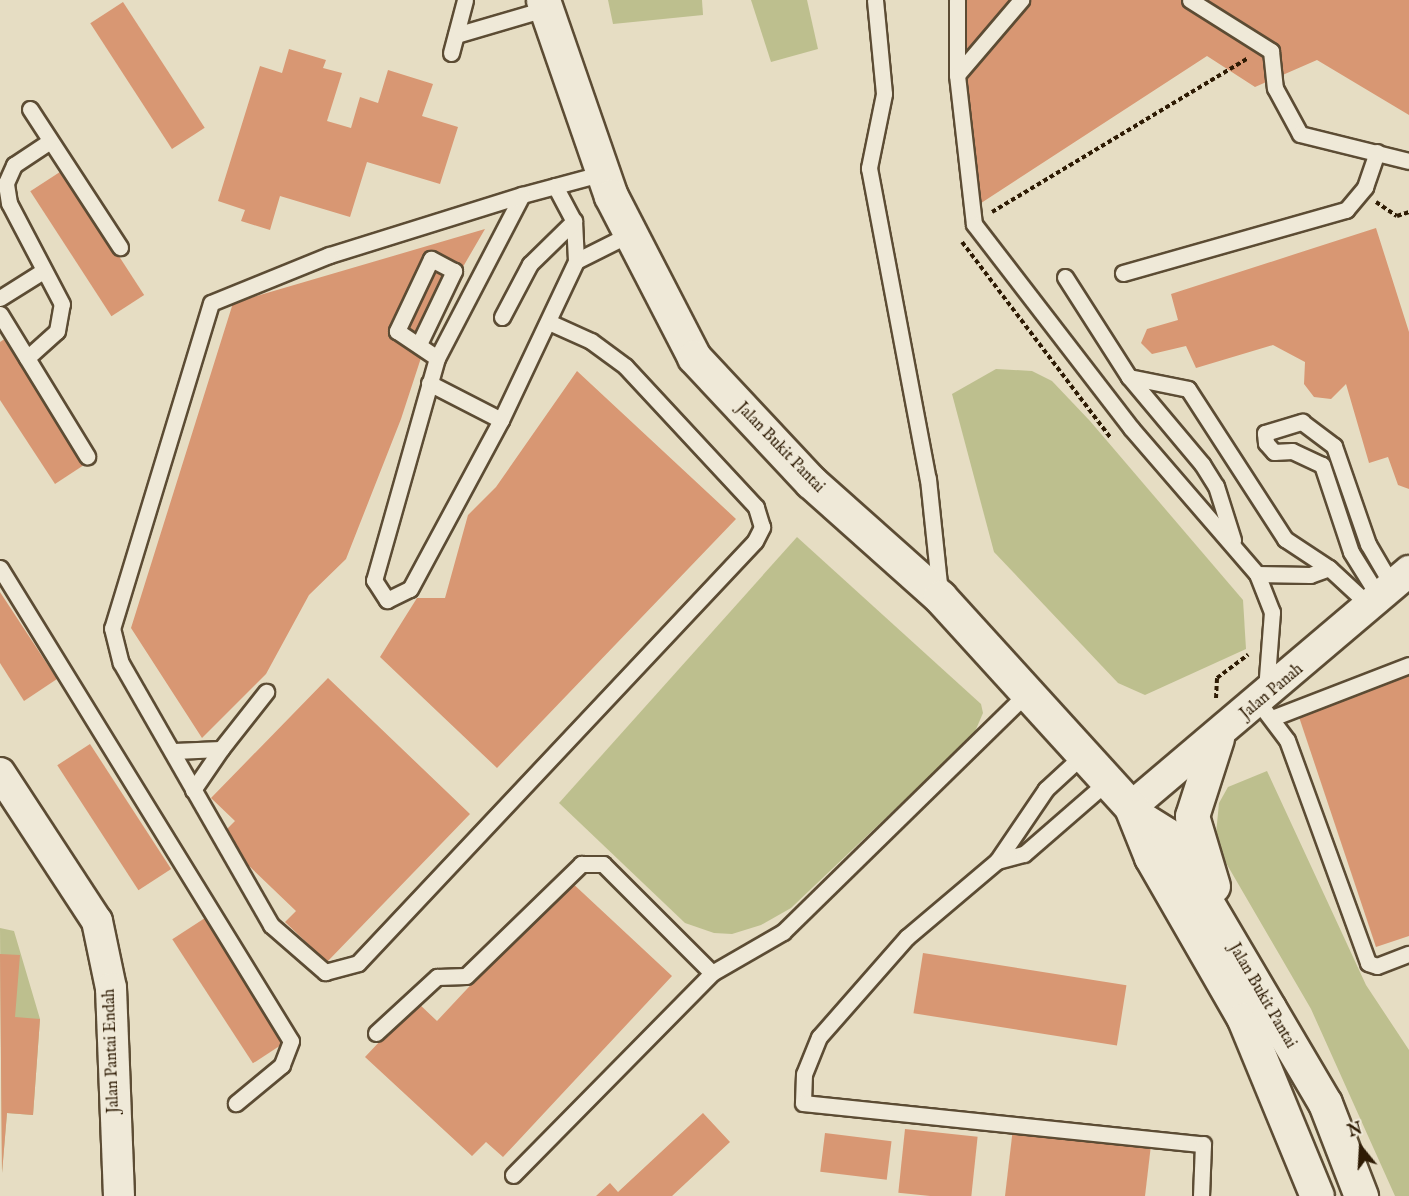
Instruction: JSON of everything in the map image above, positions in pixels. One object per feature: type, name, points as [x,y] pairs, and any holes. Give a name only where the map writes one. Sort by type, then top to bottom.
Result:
[{"type":"street","name":"Jalan Bukit Pantai","points":[[544,5],[628,235],[694,357],[811,482],[940,597],[1134,811],[1167,835],[1325,1103],[1361,1196]]},
{"type":"street","name":"Jalan Panah","points":[[1134,811],[1250,716],[1388,590]]},
{"type":"street","points":[[1243,964],[1192,816],[1250,716]]},
{"type":"street","name":"Jalan Pantai Endah","points":[[0,773],[97,921],[111,988],[114,1190]]},
{"type":"street","name":"Jalan Bukit Pantai","points":[[1134,811],[1151,857],[1244,1019],[1317,1196]]},
{"type":"lane","points":[[451,53],[465,0]]},
{"type":"lane","points":[[875,0],[884,94],[869,168],[928,479],[940,597]]},
{"type":"lane","points":[[957,0],[957,75],[974,224],[1131,428],[1257,574],[1272,612],[1250,716]]},
{"type":"lane","points":[[957,75],[1021,0]]},
{"type":"lane","points":[[1190,0],[1266,48],[1286,116],[1300,134],[1409,161]]},
{"type":"lane","points":[[456,35],[544,5]]},
{"type":"lane","points":[[30,109],[120,247]]},
{"type":"lane","points":[[27,358],[61,323],[62,304],[9,202],[6,183],[14,165],[50,141]]},
{"type":"lane","points":[[1123,273],[1346,210],[1365,187],[1377,152]]},
{"type":"lane","points":[[549,322],[591,341],[625,366],[756,507],[762,527],[755,541],[358,963],[325,972],[271,926],[214,818],[193,790],[174,751],[121,663],[112,628],[211,303],[329,255],[522,195],[604,173]]},
{"type":"lane","points":[[522,195],[437,358],[374,580],[387,600],[410,589],[501,420],[576,261],[574,221],[555,186]]},
{"type":"lane","points":[[502,317],[530,264],[574,221]]},
{"type":"lane","points":[[576,261],[628,235]]},
{"type":"lane","points":[[420,342],[454,271],[431,259],[397,332],[420,342],[437,358]]},
{"type":"lane","points":[[0,298],[44,271]]},
{"type":"lane","points":[[1065,277],[1129,377],[1216,486],[1235,548]]},
{"type":"lane","points":[[0,314],[87,456]]},
{"type":"lane","points":[[1129,377],[1188,389],[1285,539],[1329,568],[1388,590]]},
{"type":"lane","points":[[429,383],[501,420]]},
{"type":"lane","points":[[1302,422],[1334,446],[1368,544],[1388,590],[1351,552],[1322,465],[1292,451],[1274,452],[1266,443],[1265,433],[1302,422]]},
{"type":"lane","points":[[0,568],[291,1041],[282,1065],[236,1104]]},
{"type":"lane","points":[[1257,574],[1310,575],[1329,568]]},
{"type":"lane","points":[[1250,716],[1409,665]]},
{"type":"lane","points":[[193,790],[221,749],[266,692]]},
{"type":"lane","points":[[513,1175],[712,973],[783,932],[1026,694]]},
{"type":"lane","points":[[1250,716],[1287,740],[1368,963],[1377,966],[1409,954]]},
{"type":"lane","points":[[174,751],[221,749]]},
{"type":"lane","points":[[1084,754],[1046,789],[997,861],[907,937],[819,1037],[804,1074],[803,1103],[1203,1144],[1201,1196]]},
{"type":"lane","points":[[997,861],[1024,854],[1108,781]]},
{"type":"lane","points":[[376,1033],[437,977],[466,976],[581,864],[603,864],[712,973]]},
{"type":"path","points":[[1115,443],[965,251],[962,240],[974,224],[1266,48]]},
{"type":"path","points":[[1371,199],[1397,216],[1409,212]]},
{"type":"path","points":[[1250,716],[1215,697],[1217,678],[1255,647]]},
{"type":"green space","points":[[608,0],[702,0],[703,15],[613,24]]},
{"type":"green space","points":[[751,0],[807,0],[818,49],[771,62]]},
{"type":"green space","points":[[996,369],[1032,371],[1052,381],[1090,421],[1243,600],[1246,649],[1145,695],[1118,683],[994,552],[952,394]]},
{"type":"green space","points":[[797,537],[981,704],[983,713],[974,734],[791,908],[761,925],[732,934],[714,933],[685,923],[559,803]]},
{"type":"green space","points":[[1267,771],[1366,985],[1409,1050],[1409,1196],[1395,1196],[1311,1009],[1215,844],[1219,803],[1228,787]]},
{"type":"green space","points":[[0,928],[14,931],[40,1019],[33,1115],[7,1113],[2,1173]]},
{"type":"building","points":[[963,0],[1409,0],[1409,115],[1317,60],[1255,87],[1207,56],[975,207],[962,62]]},
{"type":"building","points":[[123,2],[205,128],[172,149],[90,23]]},
{"type":"building","points":[[289,49],[326,60],[323,68],[342,73],[327,121],[351,128],[360,97],[378,103],[388,70],[433,84],[422,116],[458,127],[440,184],[367,162],[350,217],[280,196],[270,230],[241,221],[245,210],[218,201],[260,66],[282,73]]},
{"type":"building","points":[[63,170],[144,295],[111,316],[30,191]]},
{"type":"building","points":[[1376,228],[1409,332],[1409,489],[1398,485],[1388,457],[1369,463],[1346,384],[1331,399],[1314,397],[1304,384],[1305,362],[1273,345],[1196,368],[1186,346],[1152,354],[1141,343],[1147,329],[1178,320],[1171,294]]},
{"type":"building","points":[[485,229],[435,315],[401,419],[346,559],[309,595],[266,674],[202,738],[131,628],[233,303]]},
{"type":"building","points":[[6,338],[87,463],[55,484],[0,400],[0,342]]},
{"type":"building","points":[[577,371],[736,519],[497,768],[380,657],[417,598],[445,598],[468,515],[496,487]]},
{"type":"building","points":[[0,592],[57,679],[24,701],[0,663]]},
{"type":"building","points":[[1409,673],[1409,936],[1376,947],[1297,711]]},
{"type":"building","points":[[328,678],[470,814],[327,962],[285,922],[296,911],[219,837],[235,821],[211,798]]},
{"type":"building","points":[[90,744],[171,869],[138,890],[57,765]]},
{"type":"building","points":[[569,880],[672,976],[503,1157],[486,1142],[472,1156],[365,1057],[417,1002],[437,1021]]},
{"type":"building","points":[[205,918],[286,1042],[253,1063],[172,939]]},
{"type":"building","points":[[923,953],[1126,985],[1117,1045],[913,1013]]},
{"type":"building","points":[[0,954],[20,955],[15,1017],[40,1019],[33,1115],[7,1113],[2,1173]]},
{"type":"building","points":[[703,1113],[730,1142],[672,1196],[596,1196],[610,1183],[618,1192]]},
{"type":"building","points":[[1013,1128],[1151,1145],[1145,1196],[1005,1196]]},
{"type":"building","points":[[905,1129],[978,1137],[971,1196],[930,1196],[898,1193]]},
{"type":"building","points":[[825,1133],[892,1141],[887,1180],[820,1172]]}]
